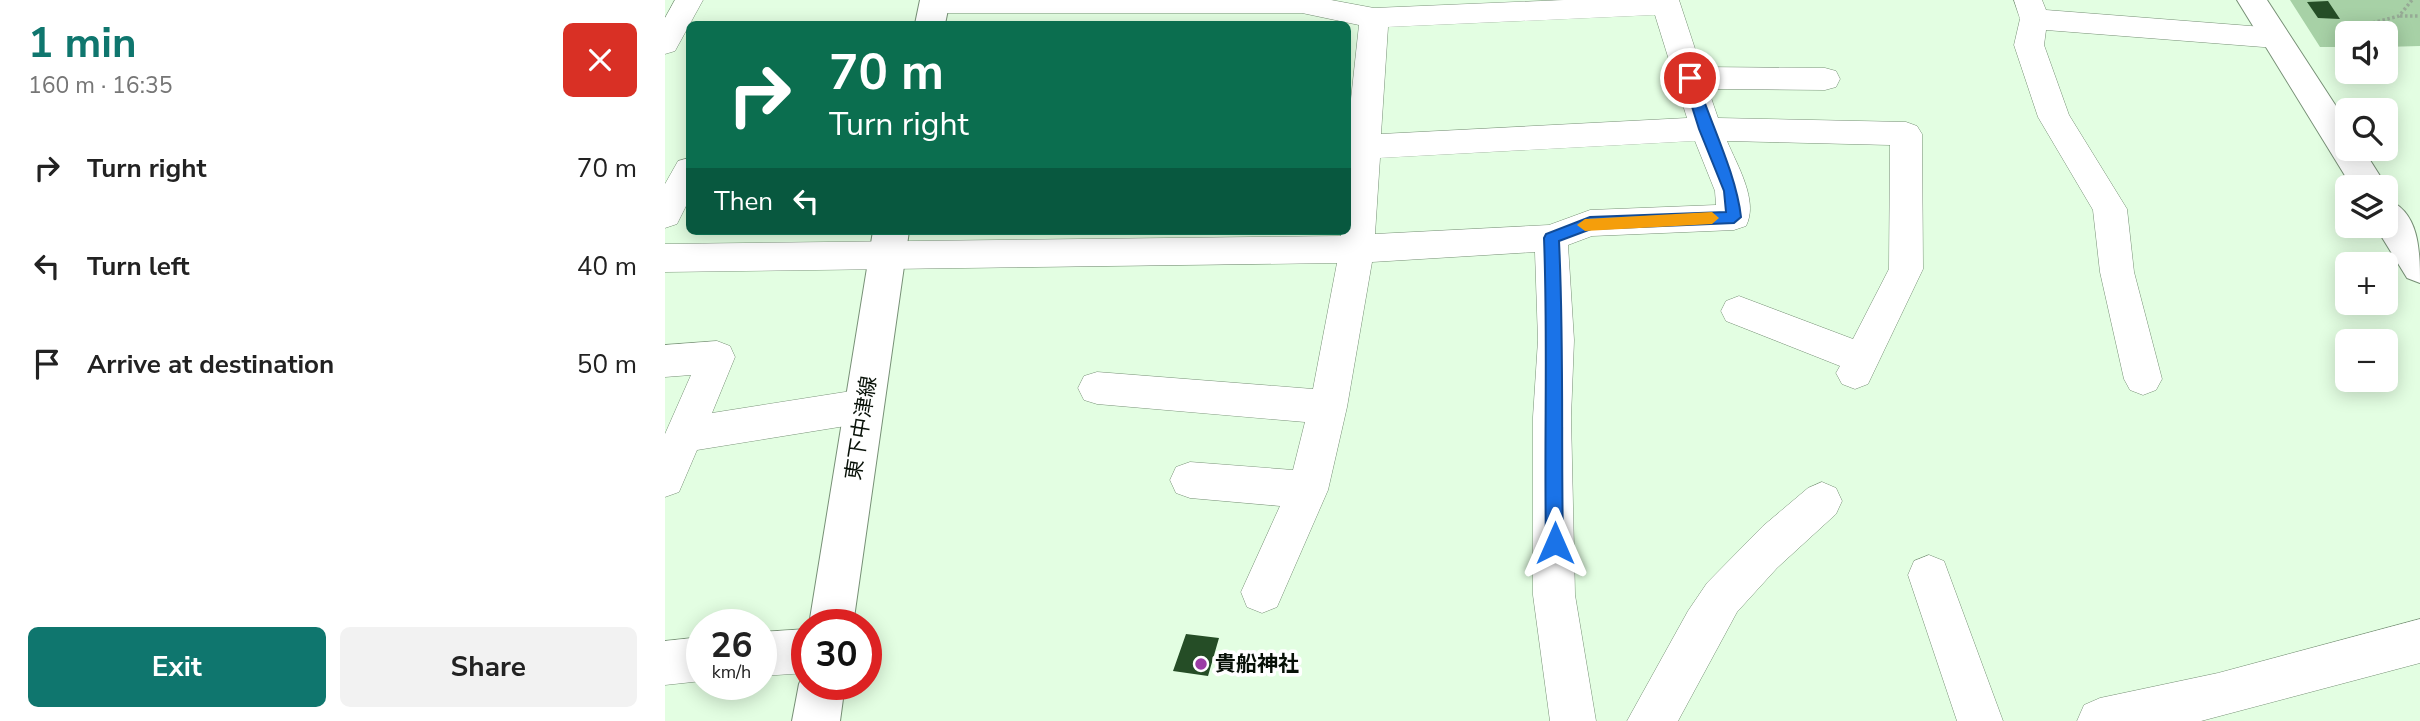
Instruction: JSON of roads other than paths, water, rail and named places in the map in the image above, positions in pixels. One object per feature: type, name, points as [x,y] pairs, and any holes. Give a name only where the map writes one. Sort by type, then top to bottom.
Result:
[{"type":"main road","points":[[2252,0],[2362,175]]},
{"type":"main road","points":[[2398,233],[2420,268]]},
{"type":"main road","name":"東下中津線","points":[[833,609],[889,243]]},
{"type":"main road","points":[[816,721],[819,700]]},
{"type":"street","points":[[665,44],[689,0]]},
{"type":"street","points":[[665,258],[889,243],[1357,249],[1551,238],[1590,223],[1734,217],[1731,191],[1706,129],[1666,2],[1445,8],[1374,18],[1303,4],[933,10]]},
{"type":"street","points":[[2143,380],[2117,272],[2110,209],[2054,117],[2029,45],[2031,9],[2276,38]]},
{"type":"street","points":[[1262,592],[1308,490],[1328,407],[1357,249],[1359,56],[1374,18]]},
{"type":"street","points":[[1690,78],[1825,79]]},
{"type":"street","points":[[1356,148],[1706,129],[1906,134],[1906,269],[1859,365],[1739,311]]},
{"type":"street","points":[[665,215],[686,176]]},
{"type":"street","points":[[1551,238],[1556,340],[1552,417],[1553,595],[1573,721]]},
{"type":"street","points":[[665,361],[716,357],[665,479]]},
{"type":"street","points":[[1097,388],[1328,407]]},
{"type":"street","points":[[685,435],[864,406]]},
{"type":"street","points":[[1190,480],[1308,490]]},
{"type":"street","points":[[1650,721],[1667,701],[1711,612],[1743,574],[1822,501]]},
{"type":"street","points":[[1929,575],[1980,721]]},
{"type":"street","points":[[2099,721],[2223,708],[2420,641]]},
{"type":"street","points":[[665,663],[686,661]]},
{"type":"place","name":"貴船神社","points":[[1201,664]]}]
